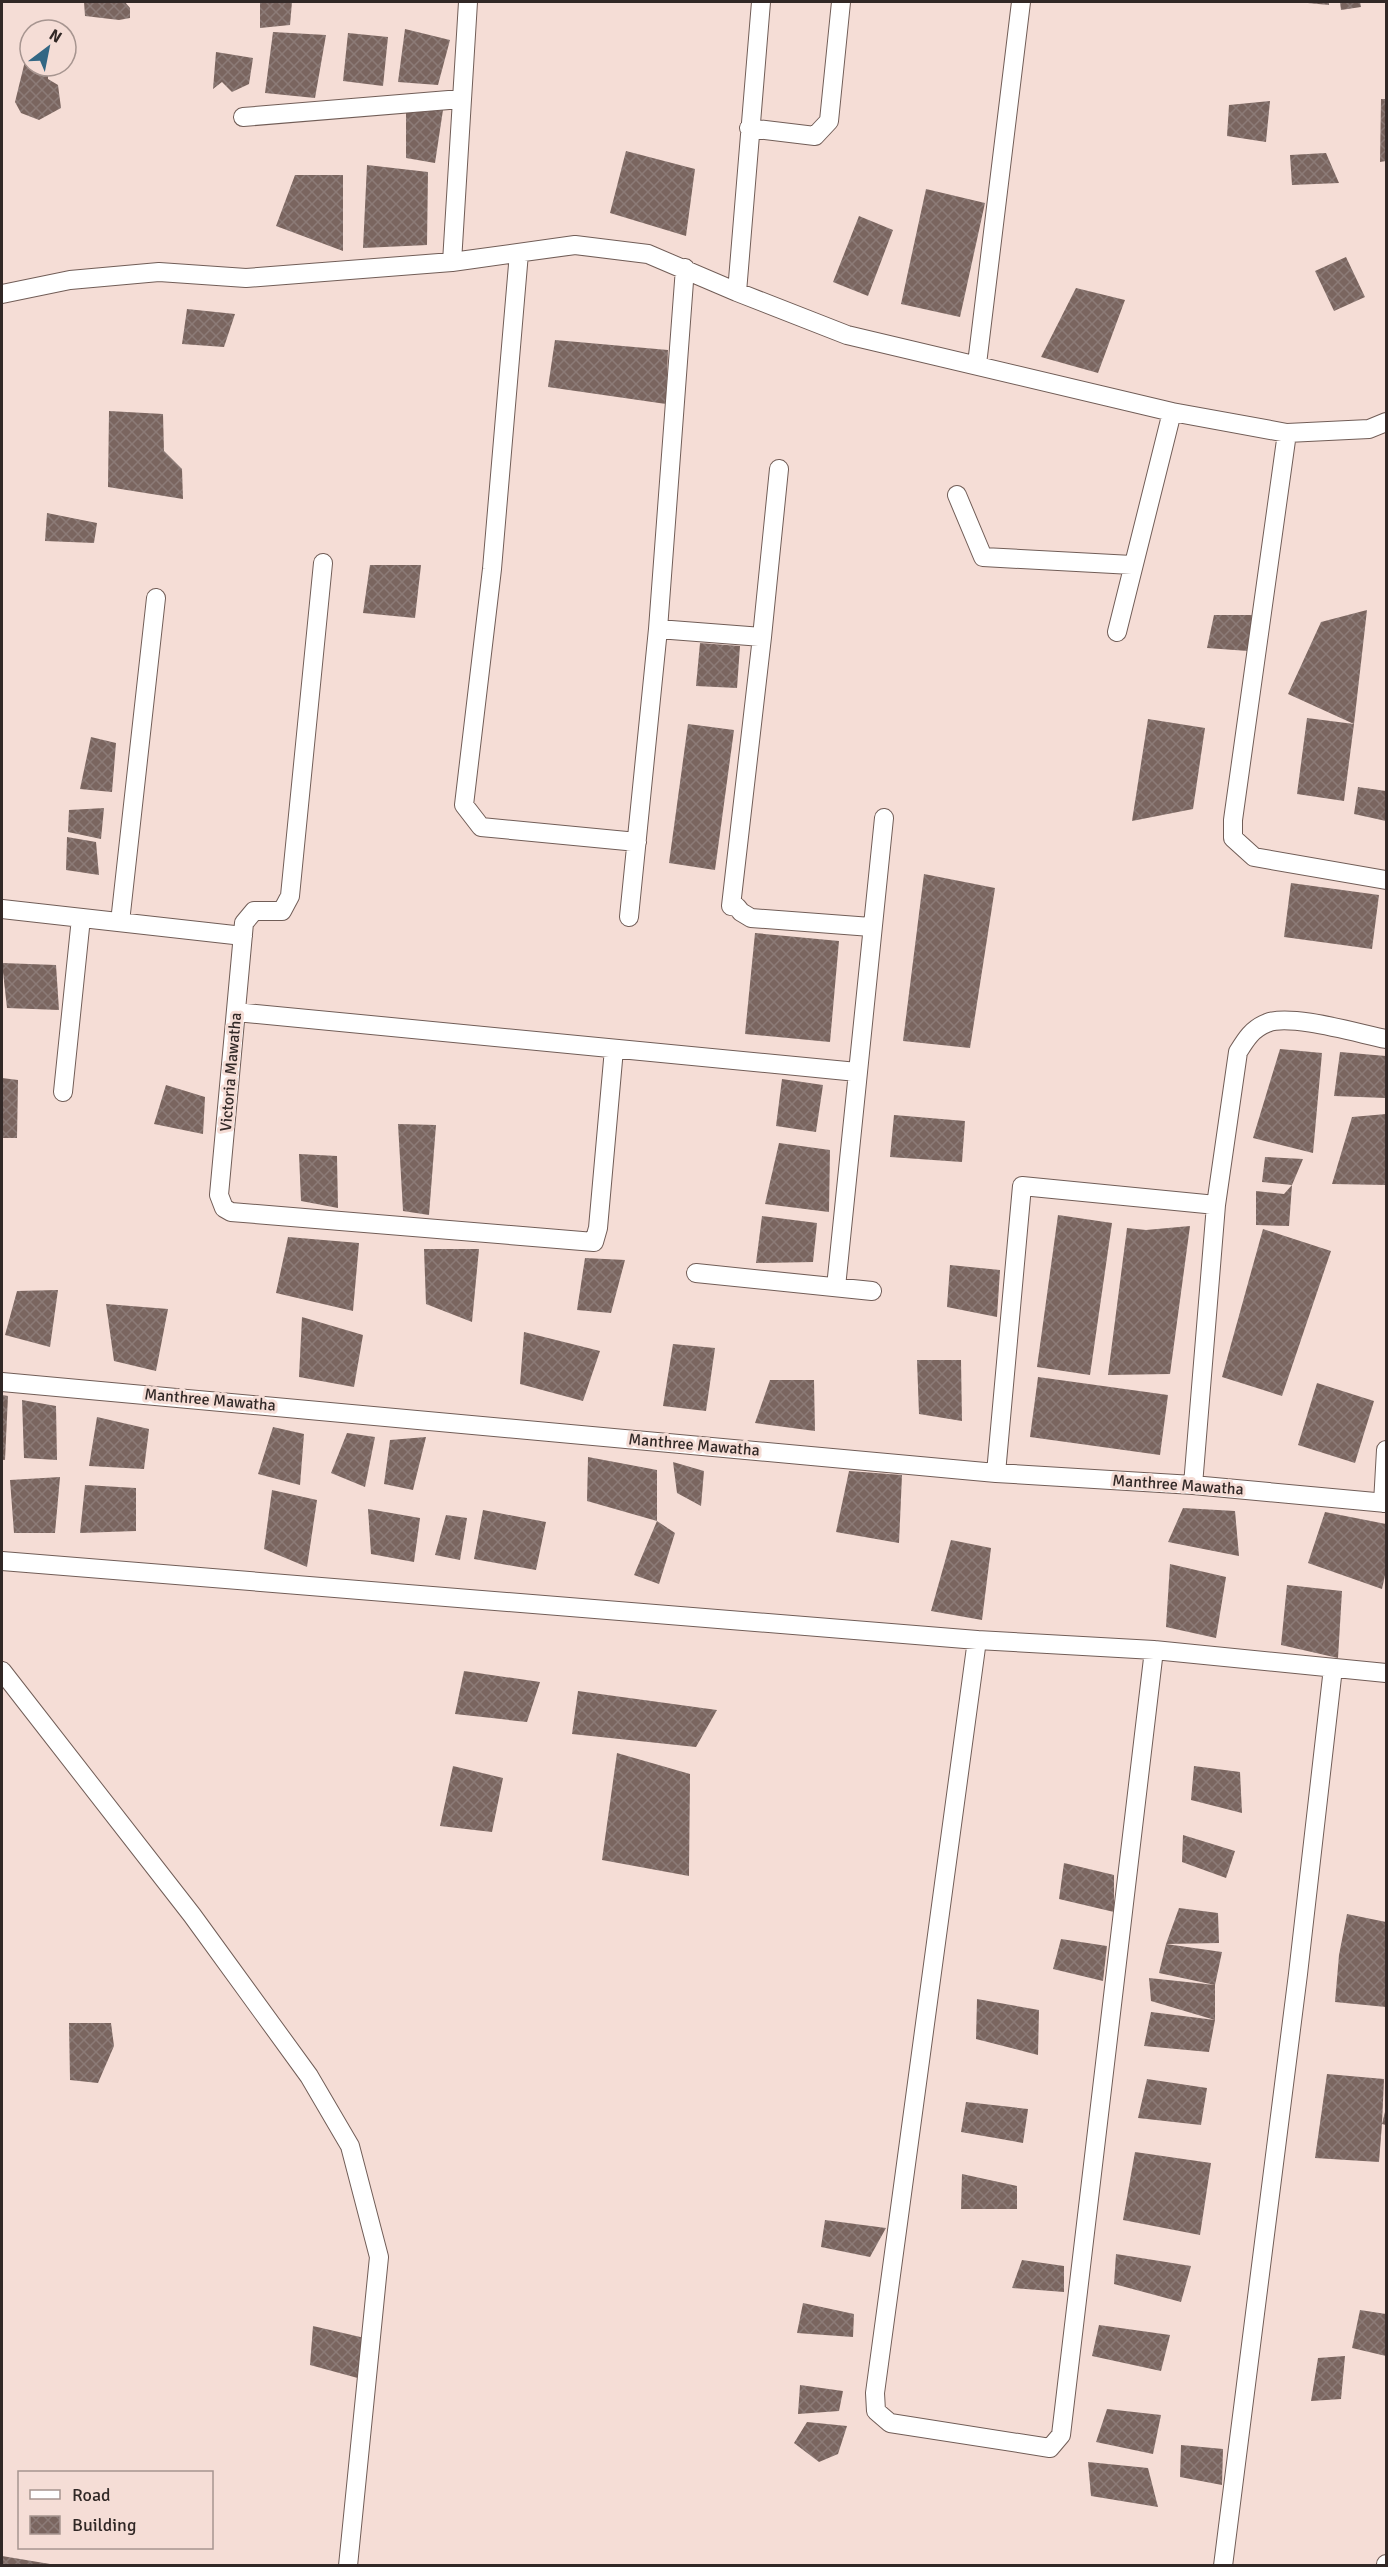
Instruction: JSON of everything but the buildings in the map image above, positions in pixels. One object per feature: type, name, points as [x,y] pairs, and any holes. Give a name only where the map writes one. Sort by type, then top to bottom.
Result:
[{"type":"street","points":[[452,261],[468,2]]},
{"type":"street","points":[[737,292],[761,2]]},
{"type":"street","points":[[749,128],[816,136],[829,122],[841,2]]},
{"type":"street","points":[[977,364],[1021,2]]},
{"type":"street","points":[[243,117],[461,99]]},
{"type":"street","points":[[2,294],[69,280],[159,272],[246,278],[452,261],[575,245],[648,254],[847,335],[1172,412],[1287,433],[1369,429],[1386,422]]},
{"type":"street","points":[[519,253],[492,569],[464,805],[481,827],[637,842]]},
{"type":"street","points":[[629,917],[658,628],[685,268]]},
{"type":"street","points":[[1117,632],[1172,412]]},
{"type":"street","points":[[1287,433],[1233,820],[1233,838],[1254,856],[1386,880]]},
{"type":"street","points":[[779,469],[731,906],[737,907],[751,918],[871,927]]},
{"type":"street","points":[[957,495],[982,557],[1132,565]]},
{"type":"street","points":[[2,909],[243,936],[244,923],[254,911],[282,911],[290,896],[323,563]]},
{"type":"street","points":[[120,922],[156,598]]},
{"type":"street","points":[[658,628],[762,637]]},
{"type":"street","points":[[836,1287],[871,927],[884,818]]},
{"type":"street","points":[[63,1092],[81,918]]},
{"type":"street","name":"Victoria Mawatha","points":[[243,936],[219,1195],[224,1208],[231,1212],[594,1242],[598,1228],[614,1049]]},
{"type":"street","points":[[236,1012],[857,1072]]},
{"type":"street","points":[[1193,1485],[1216,1205],[1238,1052],[1249,1033],[1267,1022],[1285,1019],[1386,1039]]},
{"type":"street","points":[[996,1473],[1022,1186],[1216,1205]]},
{"type":"street","points":[[696,1274],[872,1291]]},
{"type":"street","name":"Manthree Mawatha","points":[[2,1382],[996,1473],[1193,1485],[1385,1503]]},
{"type":"street","points":[[1385,1503],[1386,1450]]},
{"type":"street","points":[[2,1561],[977,1640],[1154,1650],[1386,1673]]},
{"type":"street","points":[[977,1640],[874,2393],[876,2411],[890,2423],[1050,2448],[1061,2435],[1154,1650]]},
{"type":"street","points":[[1223,2565],[1298,1974],[1333,1668]]},
{"type":"street","points":[[2,1671],[192,1915],[309,2076],[350,2146],[379,2257],[348,2565]]}]
